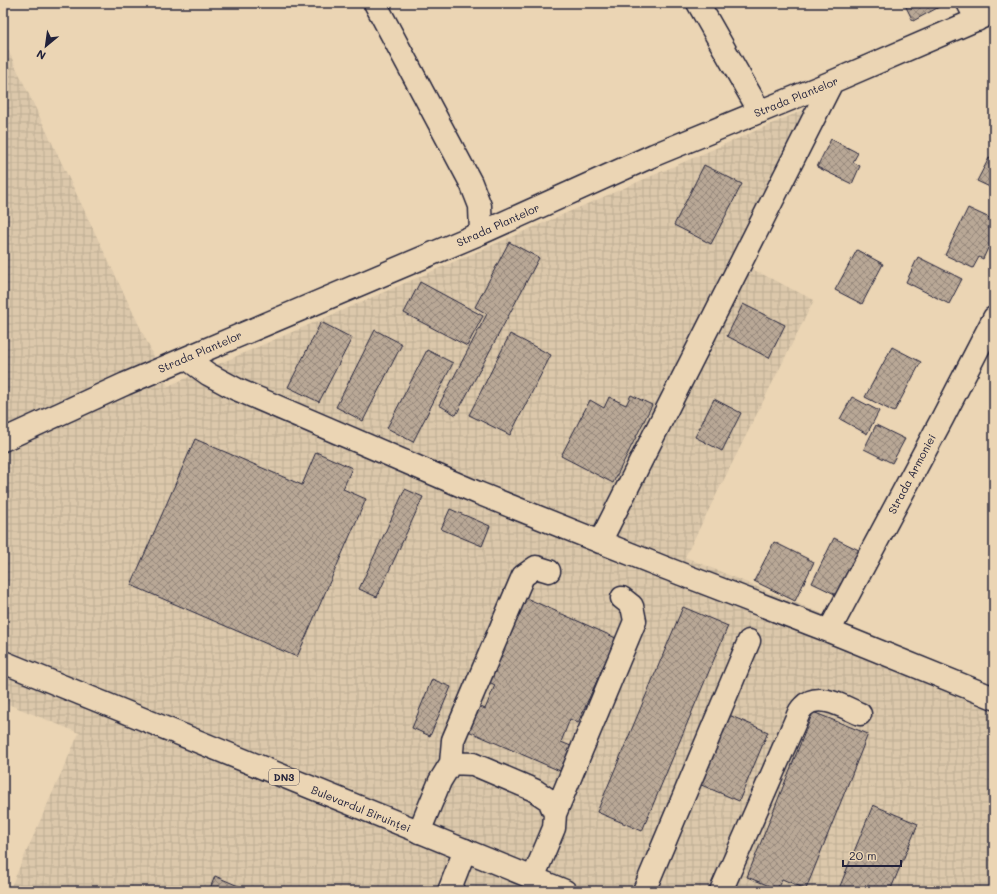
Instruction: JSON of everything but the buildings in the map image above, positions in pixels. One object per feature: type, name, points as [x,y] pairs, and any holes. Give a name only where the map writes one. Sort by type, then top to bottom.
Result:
[{"type":"street","points":[[375,3],[471,183],[480,206],[481,233]]},
{"type":"street","points":[[698,3],[760,112]]},
{"type":"street","name":"Strada Plantelor","points":[[3,440],[125,384],[481,233],[654,155],[832,82],[980,12]]},
{"type":"street","points":[[600,542],[832,82]]},
{"type":"street","name":"Strada Armoniei","points":[[830,631],[994,318]]},
{"type":"street","points":[[186,358],[208,374],[236,389],[478,492],[600,542],[830,631],[994,698]]},
{"type":"street","points":[[419,832],[440,781],[451,763],[453,740],[523,576],[536,567],[549,572]]},
{"type":"street","points":[[534,878],[554,828],[555,814],[636,621],[632,606],[622,598]]},
{"type":"street","points":[[644,891],[749,641]]},
{"type":"street","name":"Bulevardul Biruinței","points":[[3,662],[564,891]]},
{"type":"street","points":[[721,891],[798,715],[803,707],[810,702],[820,700],[829,701],[860,714]]},
{"type":"street","points":[[451,763],[473,764],[534,790],[550,800],[555,814]]},
{"type":"street","points":[[449,891],[465,850]]},
{"type":"shaded area","points":[[3,40],[168,386],[808,108],[732,259],[814,300],[685,557],[994,685],[994,891],[9,891],[79,733],[3,702]]}]
